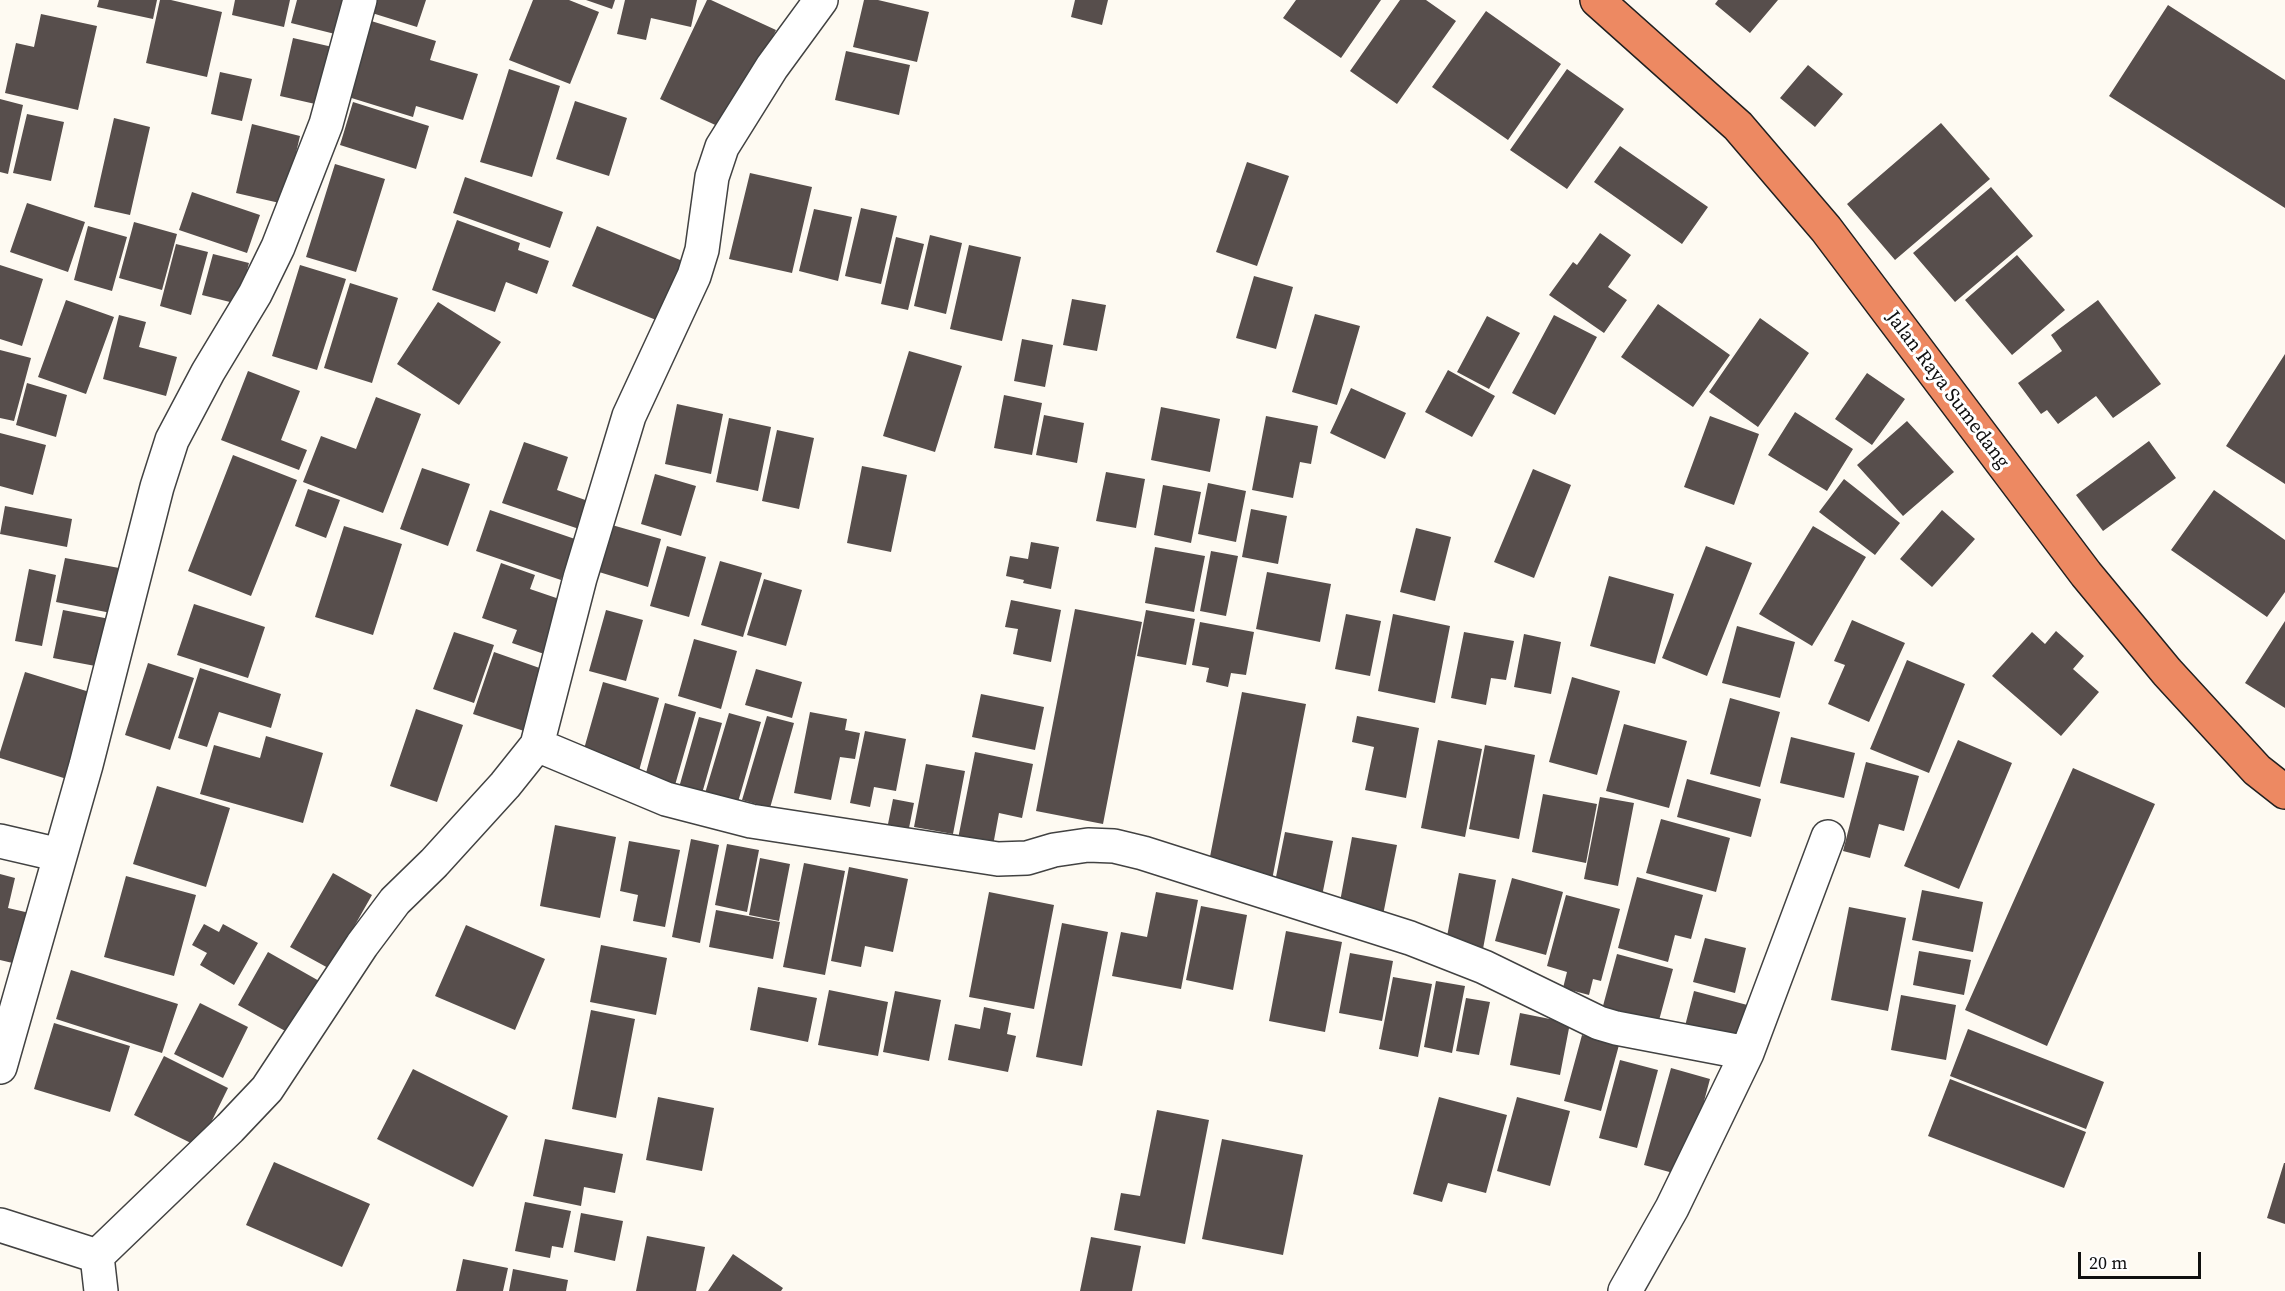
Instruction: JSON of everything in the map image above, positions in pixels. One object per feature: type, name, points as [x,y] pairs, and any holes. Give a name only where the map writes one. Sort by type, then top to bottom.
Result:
[{"type":"highway","name":"Jalan Raya Sumedang","points":[[1597,0],[1738,126],[1826,230],[2086,574],[2167,672],[2257,770],[2285,792]]},
{"type":"street","points":[[0,1067],[86,765],[157,487],[172,440],[208,372],[255,294],[278,247],[326,123],[360,0]]},
{"type":"street","points":[[97,1256],[230,1128],[267,1089],[362,945],[395,900],[434,863],[505,785],[537,745],[580,578],[629,416],[702,250],[712,177],[722,147],[772,67],[821,0]]},
{"type":"street","points":[[537,745],[666,799],[751,821],[998,859],[1027,858],[1054,850],[1088,845],[1114,846],[1143,853],[1410,938],[1484,967],[1599,1023],[1747,1053]]},
{"type":"street","points":[[1625,1291],[1672,1208],[1747,1053],[1828,837]]},
{"type":"street","points":[[0,841],[60,855]]},
{"type":"street","points":[[0,1225],[97,1256]]},
{"type":"street","points":[[97,1256],[101,1291]]},
{"type":"building","points":[[99,0],[157,0],[153,19],[97,7]]},
{"type":"building","points":[[160,0],[171,0],[222,12],[207,77],[146,63]]},
{"type":"building","points":[[235,0],[290,0],[284,27],[232,15]]},
{"type":"building","points":[[297,0],[344,0],[335,34],[291,23]]},
{"type":"building","points":[[377,0],[426,0],[417,27],[372,13]]},
{"type":"building","points":[[533,0],[569,0],[599,12],[570,84],[509,60]]},
{"type":"building","points":[[586,0],[615,0],[612,9]]},
{"type":"building","points":[[625,0],[697,0],[691,27],[651,18],[646,40],[617,34]]},
{"type":"building","points":[[707,0],[776,30],[728,131],[660,99]]},
{"type":"building","points":[[864,0],[878,0],[929,12],[917,62],[853,47]]},
{"type":"building","points":[[1075,0],[1108,0],[1102,25],[1071,17]]},
{"type":"building","points":[[1296,0],[1381,0],[1341,58],[1283,18]]},
{"type":"building","points":[[1400,0],[1426,0],[1456,21],[1397,104],[1350,71]]},
{"type":"building","points":[[1718,0],[1778,0],[1750,33],[1715,4]]},
{"type":"building","points":[[2168,5],[2285,80],[2285,208],[2109,96]]},
{"type":"building","points":[[1486,11],[1561,64],[1508,140],[1432,87]]},
{"type":"building","points":[[41,14],[97,26],[78,110],[5,93],[16,43],[34,47]]},
{"type":"building","points":[[368,20],[436,41],[430,60],[478,74],[463,120],[416,106],[413,117],[345,96]]},
{"type":"building","points":[[293,38],[337,48],[324,106],[280,96]]},
{"type":"building","points":[[846,51],[910,65],[899,115],[835,100]]},
{"type":"building","points":[[1808,65],[1843,94],[1815,127],[1780,98]]},
{"type":"building","points":[[509,69],[560,86],[532,177],[480,162]]},
{"type":"building","points":[[1567,69],[1624,109],[1567,189],[1510,150]]},
{"type":"building","points":[[220,72],[252,79],[242,121],[211,114]]},
{"type":"building","points":[[0,99],[23,105],[8,174],[0,172]]},
{"type":"building","points":[[575,101],[627,118],[609,176],[556,159]]},
{"type":"building","points":[[353,102],[429,126],[416,169],[340,145]]},
{"type":"building","points":[[27,114],[64,122],[51,181],[13,173]]},
{"type":"building","points":[[114,118],[150,127],[130,215],[94,207]]},
{"type":"building","points":[[1941,123],[1990,179],[1895,260],[1847,204]]},
{"type":"building","points":[[252,124],[300,136],[284,204],[236,193]]},
{"type":"building","points":[[1620,146],[1708,207],[1682,244],[1594,182]]},
{"type":"building","points":[[1247,162],[1289,176],[1257,266],[1216,252]]},
{"type":"building","points":[[335,164],[385,179],[356,272],[306,257]]},
{"type":"building","points":[[750,173],[812,187],[792,273],[729,259]]},
{"type":"building","points":[[465,177],[563,212],[550,248],[453,213]]},
{"type":"building","points":[[1991,187],[2033,236],[1955,302],[1913,253]]},
{"type":"building","points":[[192,192],[260,215],[247,253],[179,230]]},
{"type":"building","points":[[27,203],[85,222],[68,272],[10,252]]},
{"type":"building","points":[[861,208],[897,216],[881,284],[845,276]]},
{"type":"building","points":[[814,209],[852,217],[838,281],[799,271]]},
{"type":"building","points":[[457,220],[520,243],[518,250],[549,261],[537,294],[506,282],[495,312],[432,290]]},
{"type":"building","points":[[134,222],[177,234],[162,290],[119,278]]},
{"type":"building","points":[[88,226],[127,237],[112,291],[74,280]]},
{"type":"building","points":[[597,226],[690,264],[666,324],[572,286]]},
{"type":"building","points":[[1600,233],[1631,255],[1608,287],[1627,300],[1604,333],[1549,295],[1573,262],[1577,265]]},
{"type":"building","points":[[930,235],[962,243],[946,314],[914,306]]},
{"type":"building","points":[[896,237],[924,244],[908,310],[881,304]]},
{"type":"building","points":[[176,244],[208,252],[191,315],[160,306]]},
{"type":"building","points":[[969,245],[1021,257],[1002,341],[950,329]]},
{"type":"building","points":[[213,254],[249,263],[238,304],[202,295]]},
{"type":"building","points":[[2017,255],[2065,310],[2012,355],[1965,300]]},
{"type":"building","points":[[0,265],[43,279],[22,346],[0,339]]},
{"type":"building","points":[[300,265],[346,279],[317,370],[272,356]]},
{"type":"building","points":[[1254,276],[1293,287],[1276,349],[1236,338]]},
{"type":"building","points":[[350,283],[398,298],[372,383],[324,368]]},
{"type":"building","points":[[1072,299],[1106,305],[1097,351],[1063,345]]},
{"type":"building","points":[[66,300],[114,317],[86,394],[38,377]]},
{"type":"building","points":[[2098,300],[2161,384],[2113,418],[2096,396],[2058,424],[2047,410],[2041,414],[2018,383],[2062,351],[2051,335]]},
{"type":"building","points":[[438,302],[501,342],[459,405],[397,364]]},
{"type":"building","points":[[1658,304],[1730,355],[1693,407],[1621,357]]},
{"type":"building","points":[[1315,314],[1360,326],[1337,405],[1292,392]]},
{"type":"building","points":[[119,315],[146,322],[139,347],[177,357],[166,396],[103,379]]},
{"type":"building","points":[[1554,315],[1597,337],[1555,415],[1512,393]]},
{"type":"building","points":[[1487,316],[1520,333],[1489,389],[1457,372]]},
{"type":"building","points":[[1760,318],[1809,353],[1758,427],[1709,392]]},
{"type":"building","points":[[1022,339],[1053,345],[1045,387],[1014,381]]},
{"type":"building","points":[[0,350],[31,358],[14,421],[0,418]]},
{"type":"building","points":[[909,351],[962,366],[935,452],[883,436]]},
{"type":"building","points":[[2285,354],[2285,484],[2226,446]]},
{"type":"building","points":[[1448,370],[1495,396],[1472,437],[1425,412]]},
{"type":"building","points":[[248,371],[300,391],[281,440],[307,450],[299,470],[221,440]]},
{"type":"building","points":[[1867,373],[1905,399],[1872,445],[1835,419]]},
{"type":"building","points":[[27,383],[67,395],[56,437],[16,425]]},
{"type":"building","points":[[1351,388],[1406,413],[1385,459],[1330,433]]},
{"type":"building","points":[[1004,395],[1042,403],[1032,455],[994,448]]},
{"type":"building","points":[[376,397],[421,414],[383,513],[303,482],[321,436],[356,449]]},
{"type":"building","points":[[677,404],[723,414],[711,474],[665,464]]},
{"type":"building","points":[[1161,407],[1220,419],[1210,472],[1151,460]]},
{"type":"building","points":[[1795,412],[1853,449],[1827,491],[1768,455]]},
{"type":"building","points":[[1044,415],[1084,423],[1077,463],[1036,455]]},
{"type":"building","points":[[1266,416],[1318,426],[1311,464],[1300,462],[1293,498],[1252,490]]},
{"type":"building","points":[[1710,416],[1759,434],[1734,505],[1684,487]]},
{"type":"building","points":[[729,418],[771,427],[758,491],[716,482]]},
{"type":"building","points":[[1907,421],[1954,472],[1903,516],[1857,465]]},
{"type":"building","points":[[777,430],[814,438],[799,509],[762,501]]},
{"type":"building","points":[[0,433],[46,445],[33,495],[0,486]]},
{"type":"building","points":[[2149,441],[2176,478],[2103,531],[2076,495]]},
{"type":"building","points":[[524,442],[568,457],[557,490],[591,502],[582,530],[502,503]]},
{"type":"building","points":[[233,455],[297,480],[251,596],[188,571]]},
{"type":"building","points":[[862,466],[907,475],[891,552],[847,543]]},
{"type":"building","points":[[422,468],[470,484],[448,546],[400,529]]},
{"type":"building","points":[[1533,469],[1571,485],[1534,578],[1494,562]]},
{"type":"building","points":[[1106,472],[1145,479],[1136,528],[1096,521]]},
{"type":"building","points":[[655,474],[696,486],[681,536],[641,524]]},
{"type":"building","points":[[1844,479],[1900,523],[1875,555],[1819,512]]},
{"type":"building","points":[[1208,483],[1246,491],[1236,542],[1198,534]]},
{"type":"building","points":[[1163,485],[1201,492],[1191,543],[1154,535]]},
{"type":"building","points":[[308,489],[340,500],[326,538],[295,526]]},
{"type":"building","points":[[2214,490],[2285,540],[2285,592],[2267,617],[2171,550]]},
{"type":"building","points":[[5,506],[72,519],[67,547],[0,534]]},
{"type":"building","points":[[1251,509],[1287,516],[1278,564],[1242,557]]},
{"type":"building","points":[[490,510],[575,539],[561,580],[476,551]]},
{"type":"building","points":[[1942,510],[1975,539],[1932,587],[1900,559]]},
{"type":"building","points":[[612,525],[661,539],[648,587],[599,572]]},
{"type":"building","points":[[344,526],[402,544],[373,635],[315,617]]},
{"type":"building","points":[[1813,526],[1866,557],[1812,646],[1759,614]]},
{"type":"building","points":[[1416,528],[1451,537],[1435,601],[1400,592]]},
{"type":"building","points":[[1031,542],[1059,547],[1051,589],[1023,583],[1024,580],[1006,576],[1010,556],[1028,559]]},
{"type":"building","points":[[667,546],[706,557],[689,617],[650,606]]},
{"type":"building","points":[[1706,546],[1752,563],[1707,676],[1662,658]]},
{"type":"building","points":[[1155,547],[1205,556],[1194,612],[1145,603]]},
{"type":"building","points":[[1211,551],[1238,556],[1226,616],[1200,611]]},
{"type":"building","points":[[65,558],[130,570],[121,615],[56,602]]},
{"type":"building","points":[[720,561],[762,573],[743,637],[701,625]]},
{"type":"building","points":[[501,563],[535,575],[530,589],[568,602],[550,656],[512,643],[517,630],[482,618]]},
{"type":"building","points":[[29,569],[56,575],[42,646],[15,641]]},
{"type":"building","points":[[1267,572],[1331,584],[1320,642],[1256,629]]},
{"type":"building","points":[[1609,576],[1674,594],[1655,664],[1590,646]]},
{"type":"building","points":[[764,579],[802,590],[786,646],[747,635]]},
{"type":"building","points":[[1011,600],[1061,610],[1051,662],[1013,654],[1018,629],[1005,627]]},
{"type":"building","points":[[194,604],[265,627],[248,678],[177,655]]},
{"type":"building","points":[[1075,609],[1142,622],[1103,824],[1036,811]]},
{"type":"building","points":[[63,610],[115,620],[106,668],[53,658]]},
{"type":"building","points":[[606,610],[643,620],[626,681],[589,671]]},
{"type":"building","points":[[1146,610],[1195,619],[1186,665],[1137,656]]},
{"type":"building","points":[[1346,614],[1381,621],[1370,676],[1335,669]]},
{"type":"building","points":[[1393,614],[1450,626],[1435,703],[1378,691]]},
{"type":"building","points":[[1852,620],[1905,643],[1869,722],[1828,704],[1845,665],[1834,661]]},
{"type":"building","points":[[2285,621],[2285,708],[2245,683]]},
{"type":"building","points":[[1200,622],[1254,632],[1246,675],[1231,673],[1228,687],[1206,682],[1209,668],[1192,665]]},
{"type":"building","points":[[1737,626],[1795,642],[1780,698],[1722,683]]},
{"type":"building","points":[[2056,631],[2084,656],[2073,669],[2099,692],[2061,736],[1992,676],[2032,632],[2045,644]]},
{"type":"building","points":[[454,632],[494,645],[474,703],[433,689]]},
{"type":"building","points":[[1464,632],[1514,641],[1506,680],[1491,678],[1486,705],[1451,698]]},
{"type":"building","points":[[1524,634],[1561,642],[1551,694],[1514,687]]},
{"type":"building","points":[[694,639],[737,651],[721,709],[678,696]]},
{"type":"building","points":[[494,652],[551,672],[530,733],[473,714]]},
{"type":"building","points":[[1907,660],[1965,684],[1929,773],[1870,749]]},
{"type":"building","points":[[148,663],[194,678],[170,750],[125,735]]},
{"type":"building","points":[[200,668],[281,694],[271,728],[219,712],[207,747],[178,738]]},
{"type":"building","points":[[756,669],[802,682],[792,718],[745,705]]},
{"type":"building","points":[[25,672],[96,694],[70,780],[0,758]]},
{"type":"building","points":[[1572,677],[1620,691],[1597,775],[1549,762]]},
{"type":"building","points":[[603,682],[659,698],[637,778],[580,763]]},
{"type":"building","points":[[1242,692],[1306,704],[1272,880],[1208,867]]},
{"type":"building","points":[[981,694],[1044,707],[1035,750],[972,737]]},
{"type":"building","points":[[1730,698],[1780,712],[1760,787],[1710,774]]},
{"type":"building","points":[[665,703],[696,712],[673,792],[643,784]]},
{"type":"building","points":[[416,709],[463,725],[437,802],[390,786]]},
{"type":"building","points":[[810,712],[847,719],[845,730],[860,733],[855,759],[840,757],[831,800],[794,793]]},
{"type":"building","points":[[729,713],[761,722],[736,809],[703,800]]},
{"type":"building","points":[[767,716],[794,723],[770,808],[742,800]]},
{"type":"building","points":[[1357,716],[1419,728],[1406,798],[1365,790],[1374,747],[1352,742]]},
{"type":"building","points":[[699,717],[722,723],[701,797],[678,791]]},
{"type":"building","points":[[1624,724],[1687,741],[1669,808],[1606,791]]},
{"type":"building","points":[[865,731],[906,739],[896,791],[874,787],[870,807],[850,803]]},
{"type":"building","points":[[266,736],[323,753],[303,823],[200,794],[214,745],[260,758]]},
{"type":"building","points":[[1791,737],[1855,753],[1844,798],[1780,783]]},
{"type":"building","points":[[1438,740],[1482,749],[1465,837],[1421,828]]},
{"type":"building","points":[[1958,740],[2012,763],[1959,889],[1904,866]]},
{"type":"building","points":[[1485,745],[1535,755],[1519,839],[1469,829]]},
{"type":"building","points":[[975,752],[1033,764],[1022,818],[999,813],[992,851],[957,844]]},
{"type":"building","points":[[1866,762],[1919,776],[1904,831],[1879,824],[1870,858],[1843,851]]},
{"type":"building","points":[[926,764],[965,771],[953,834],[914,827]]},
{"type":"building","points":[[2073,768],[2155,804],[2047,1046],[1965,1010]]},
{"type":"building","points":[[1687,779],[1761,799],[1751,837],[1677,817]]},
{"type":"building","points":[[157,786],[230,808],[206,887],[133,864]]},
{"type":"building","points":[[1543,794],[1597,804],[1586,863],[1532,852]]},
{"type":"building","points":[[1600,797],[1634,803],[1618,886],[1584,879]]},
{"type":"building","points":[[893,799],[914,803],[906,843],[885,839]]},
{"type":"building","points":[[1661,819],[1730,838],[1716,892],[1646,873]]},
{"type":"building","points":[[555,825],[616,837],[600,918],[540,906]]},
{"type":"building","points":[[1285,832],[1333,841],[1321,901],[1273,892]]},
{"type":"building","points":[[1352,837],[1397,845],[1383,915],[1339,907]]},
{"type":"building","points":[[691,839],[719,845],[700,943],[672,937]]},
{"type":"building","points":[[629,841],[680,850],[665,927],[633,921],[638,895],[620,891]]},
{"type":"building","points":[[727,844],[759,850],[747,912],[715,905]]},
{"type":"building","points":[[760,858],[790,864],[779,921],[749,915]]},
{"type":"building","points":[[804,863],[845,871],[825,975],[783,967]]},
{"type":"building","points":[[849,867],[908,879],[893,952],[865,946],[861,967],[831,961]]},
{"type":"building","points":[[333,873],[372,895],[330,969],[290,947]]},
{"type":"building","points":[[1459,873],[1496,880],[1482,954],[1445,947]]},
{"type":"building","points":[[0,874],[15,878],[8,908],[34,914],[21,965],[0,960]]},
{"type":"building","points":[[126,876],[196,895],[174,976],[104,957]]},
{"type":"building","points":[[1637,877],[1703,895],[1691,939],[1675,935],[1668,962],[1618,948]]},
{"type":"building","points":[[1512,878],[1563,892],[1546,955],[1495,941]]},
{"type":"building","points":[[1922,890],[1983,902],[1973,952],[1912,940]]},
{"type":"building","points":[[989,892],[1054,905],[1034,1009],[969,997]]},
{"type":"building","points":[[1156,892],[1198,900],[1181,989],[1112,976],[1121,932],[1147,937]]},
{"type":"building","points":[[1566,895],[1620,909],[1601,981],[1593,979],[1589,995],[1563,988],[1567,972],[1547,966]]},
{"type":"building","points":[[1201,906],[1247,915],[1233,990],[1186,980]]},
{"type":"building","points":[[1849,907],[1906,918],[1888,1011],[1831,1000]]},
{"type":"building","points":[[716,910],[780,922],[773,959],[709,947]]},
{"type":"building","points":[[1062,923],[1108,932],[1082,1066],[1036,1057]]},
{"type":"building","points":[[204,924],[219,932],[223,924],[258,943],[234,985],[200,965],[207,953],[192,945]]},
{"type":"building","points":[[466,925],[545,959],[515,1030],[435,996]]},
{"type":"building","points":[[1286,931],[1342,942],[1325,1032],[1269,1021]]},
{"type":"building","points":[[1705,938],[1746,948],[1735,993],[1693,982]]},
{"type":"building","points":[[601,945],[667,958],[656,1015],[590,1002]]},
{"type":"building","points":[[1919,951],[1971,960],[1964,995],[1913,985]]},
{"type":"building","points":[[268,952],[328,986],[298,1038],[238,1005]]},
{"type":"building","points":[[1350,953],[1393,961],[1382,1021],[1339,1013]]},
{"type":"building","points":[[1617,954],[1673,969],[1658,1024],[1600,1017]]},
{"type":"building","points":[[71,970],[178,1004],[162,1053],[56,1019]]},
{"type":"building","points":[[1393,977],[1432,984],[1418,1057],[1379,1049]]},
{"type":"building","points":[[1436,981],[1465,986],[1452,1053],[1424,1047]]},
{"type":"building","points":[[758,987],[817,998],[808,1042],[750,1030]]},
{"type":"building","points":[[829,990],[888,1002],[878,1056],[818,1045]]},
{"type":"building","points":[[895,991],[941,1000],[929,1061],[883,1052]]},
{"type":"building","points":[[1694,991],[1755,1007],[1745,1046],[1684,1030]]},
{"type":"building","points":[[1901,995],[1956,1005],[1946,1060],[1891,1050]]},
{"type":"building","points":[[1466,998],[1490,1002],[1479,1055],[1456,1051]]},
{"type":"building","points":[[200,1003],[248,1027],[223,1078],[174,1054]]},
{"type":"building","points":[[984,1007],[1011,1013],[1007,1034],[1016,1036],[1008,1072],[948,1060],[955,1024],[980,1029]]},
{"type":"building","points":[[591,1010],[635,1019],[616,1118],[572,1109]]},
{"type":"building","points":[[1520,1013],[1570,1023],[1560,1075],[1510,1065]]},
{"type":"building","points":[[54,1023],[130,1046],[110,1112],[34,1089]]},
{"type":"building","points":[[1968,1029],[2104,1082],[2086,1129],[1950,1076]]},
{"type":"building","points":[[1582,1035],[1619,1045],[1601,1111],[1564,1101]]},
{"type":"building","points":[[164,1056],[228,1088],[199,1147],[134,1115]]},
{"type":"building","points":[[1620,1060],[1658,1070],[1637,1148],[1599,1138]]},
{"type":"building","points":[[1671,1068],[1710,1079],[1684,1176],[1644,1165]]},
{"type":"building","points":[[413,1069],[508,1116],[473,1187],[377,1139]]},
{"type":"building","points":[[1950,1079],[2086,1132],[2064,1188],[1928,1136]]},
{"type":"building","points":[[658,1097],[714,1108],[702,1171],[646,1160]]},
{"type":"building","points":[[1439,1097],[1507,1115],[1486,1193],[1448,1183],[1442,1202],[1413,1194]]},
{"type":"building","points":[[1517,1097],[1570,1111],[1550,1186],[1497,1171]]},
{"type":"building","points":[[1157,1110],[1209,1120],[1185,1244],[1114,1230],[1121,1193],[1140,1196]]},
{"type":"building","points":[[545,1139],[623,1154],[615,1193],[584,1187],[581,1206],[533,1196]]},
{"type":"building","points":[[1222,1139],[1303,1155],[1283,1255],[1202,1239]]},
{"type":"building","points":[[274,1162],[370,1204],[342,1267],[246,1225]]},
{"type":"building","points":[[2285,1163],[2285,1224],[2267,1218]]},
{"type":"building","points":[[525,1202],[571,1211],[563,1248],[552,1246],[550,1258],[515,1251]]},
{"type":"building","points":[[581,1213],[623,1221],[615,1261],[574,1252]]},
{"type":"building","points":[[647,1236],[705,1247],[696,1291],[636,1291]]},
{"type":"building","points":[[1091,1237],[1141,1246],[1132,1291],[1080,1291]]},
{"type":"building","points":[[733,1254],[783,1288],[781,1291],[708,1291]]},
{"type":"building","points":[[463,1259],[508,1268],[503,1291],[456,1291]]},
{"type":"building","points":[[513,1269],[568,1280],[566,1291],[509,1291]]}]
